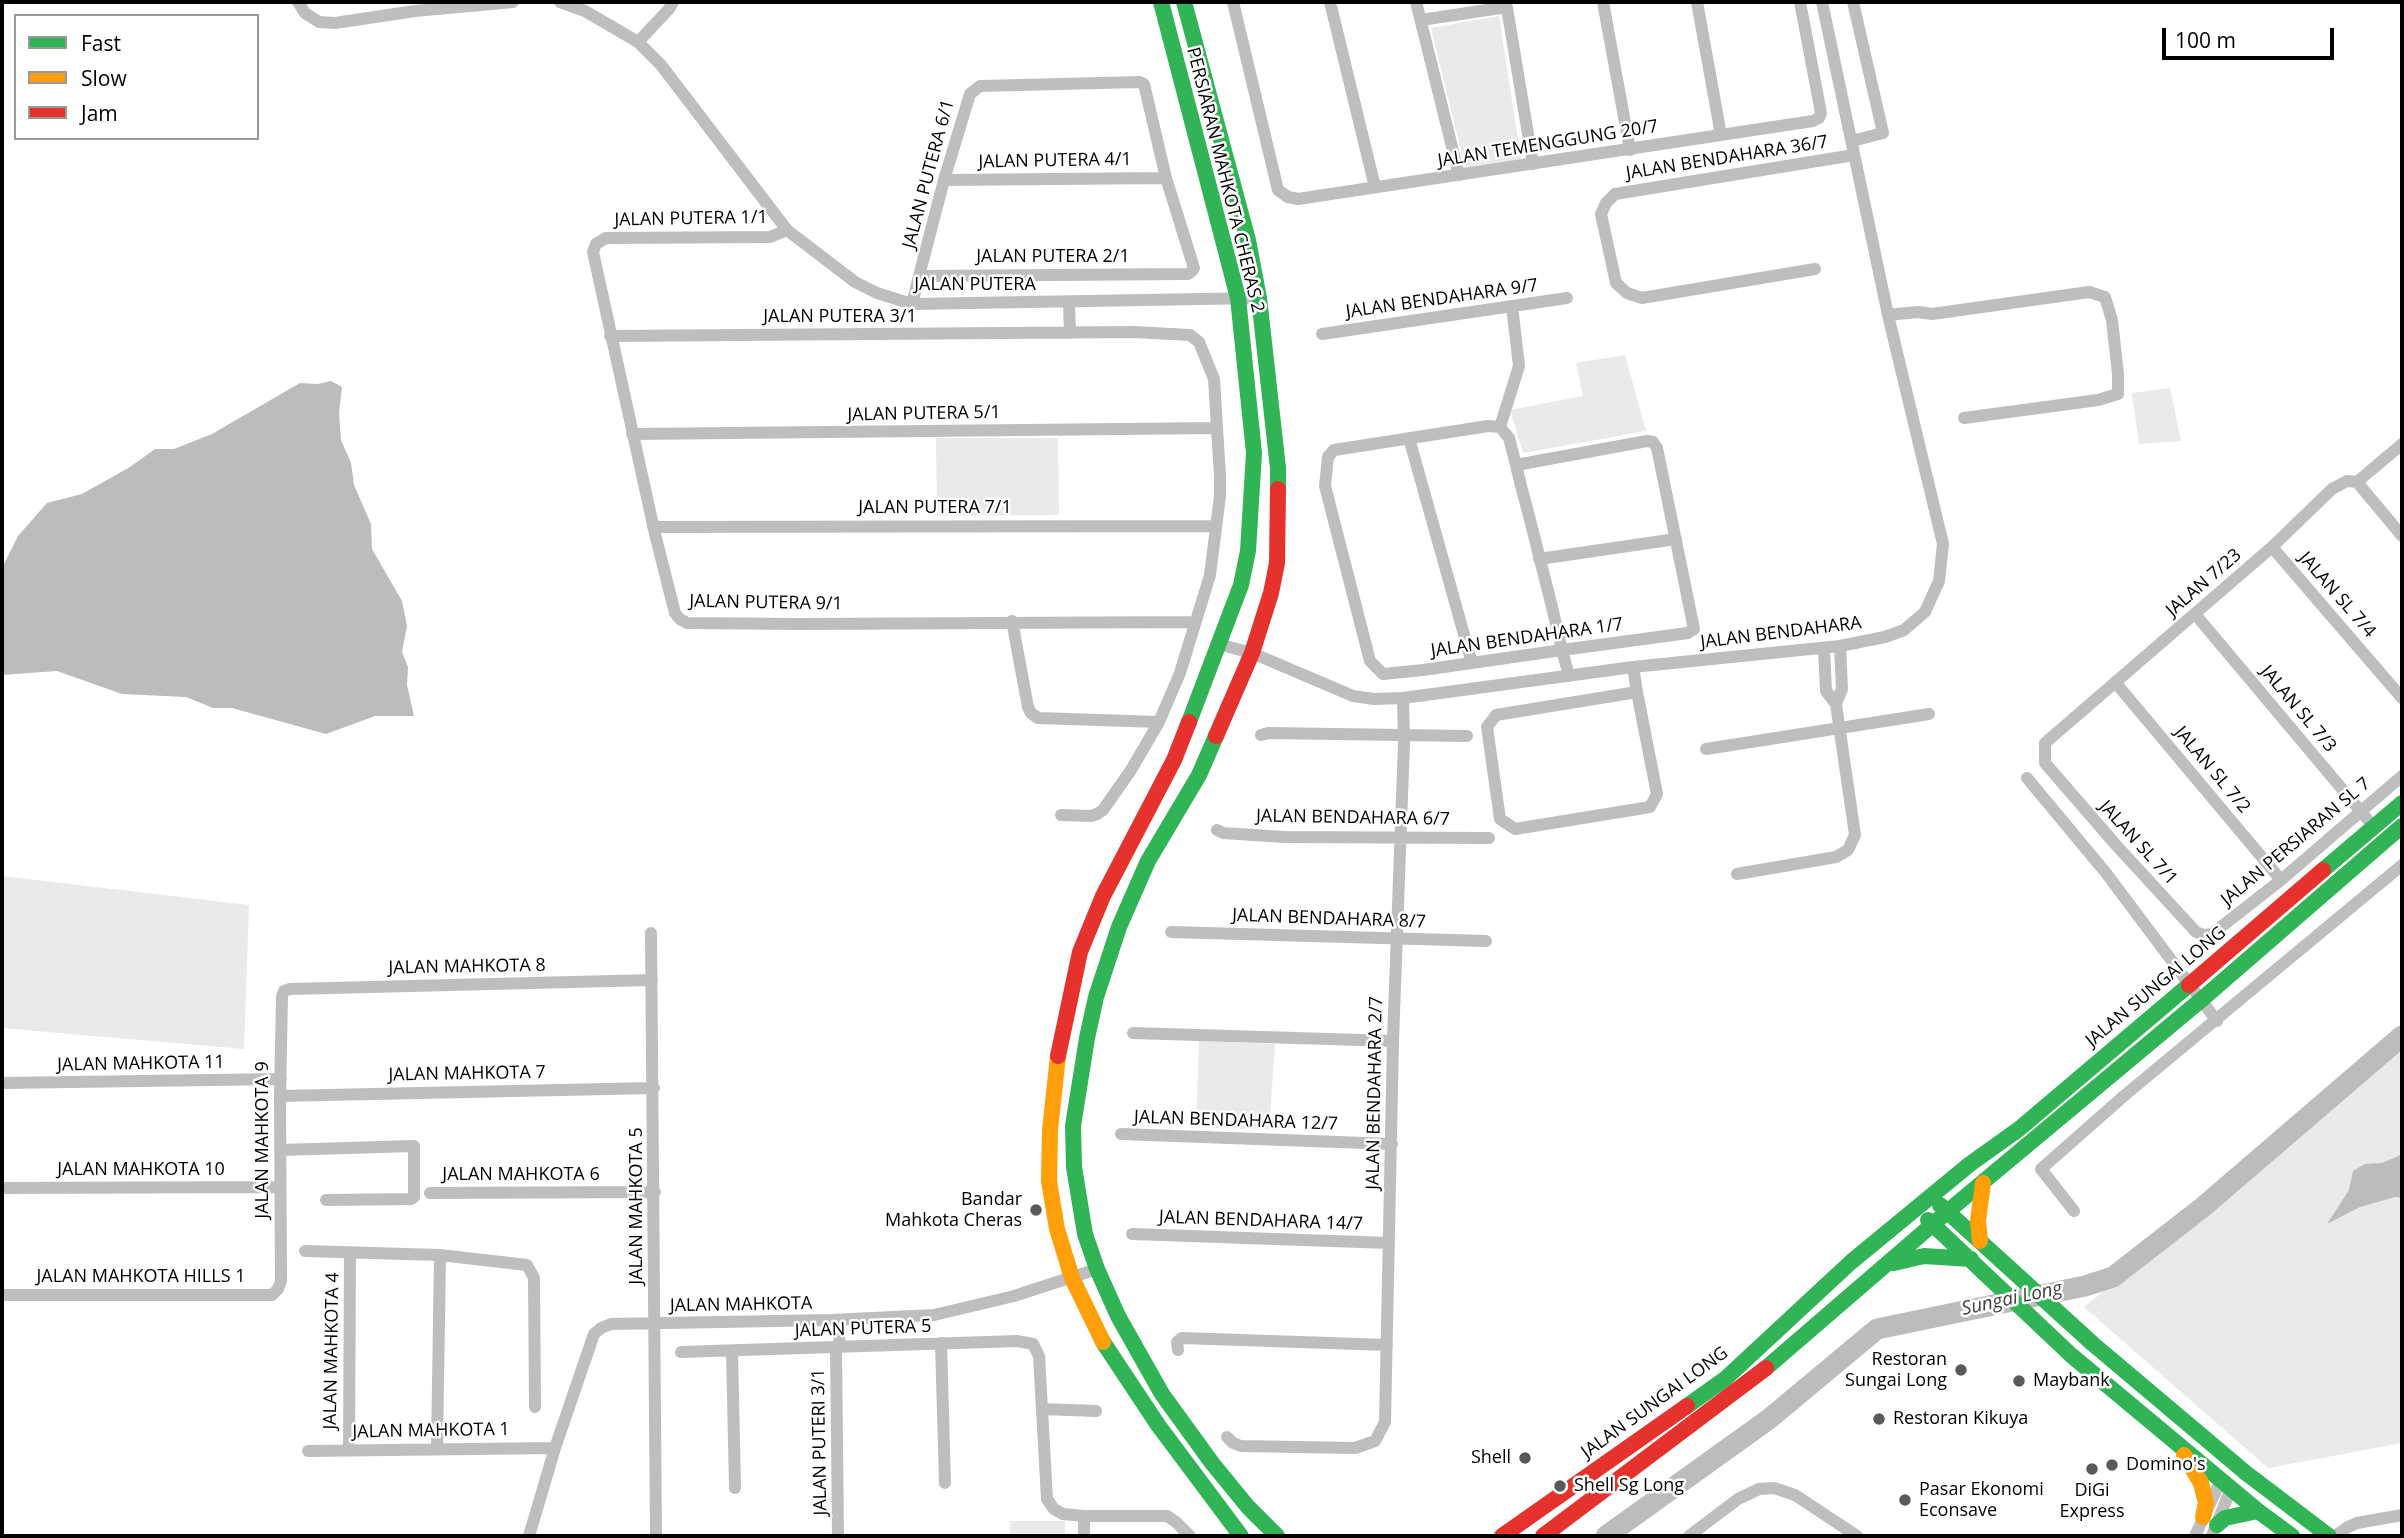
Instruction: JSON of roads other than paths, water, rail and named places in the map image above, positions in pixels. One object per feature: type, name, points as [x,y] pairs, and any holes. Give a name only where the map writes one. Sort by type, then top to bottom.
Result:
[{"type":"street","points":[[298,2],[305,13],[318,22],[335,23],[415,11],[513,2]]},
{"type":"street","name":"JALAN PUTERA","points":[[560,2],[585,11],[638,43],[661,65],[787,230],[855,282],[882,295],[912,303],[1069,303],[1259,298]]},
{"type":"street","points":[[638,43],[671,6],[681,2]]},
{"type":"street","name":"PERSIARAN MAHKOTA CHERAS 2","points":[[1161,2],[1238,298],[1254,453],[1248,551],[1241,585],[1174,760],[1103,896],[1080,951],[1055,1071],[1049,1181],[1057,1229],[1072,1278],[1107,1349],[1157,1425],[1241,1536]]},
{"type":"street","name":"PERSIARAN MAHKOTA CHERAS 2","points":[[1184,2],[1248,240],[1259,298],[1278,468],[1277,563],[1271,593],[1252,653],[1199,775],[1148,861],[1119,927],[1096,998],[1087,1038],[1073,1126],[1074,1167],[1080,1210],[1097,1269],[1118,1316],[1162,1394],[1212,1463],[1248,1507],[1277,1536]]},
{"type":"street","name":"JALAN TEMENGGUNG 20/7","points":[[1233,2],[1278,190],[1288,197],[1298,199],[1813,121],[1819,118],[1821,113],[1800,2]]},
{"type":"street","points":[[1330,2],[1375,187]]},
{"type":"street","points":[[1416,2],[1459,175]]},
{"type":"street","points":[[1603,2],[1630,150]]},
{"type":"street","points":[[1697,2],[1721,135]]},
{"type":"street","name":"JALAN BENDAHARA","points":[[1218,645],[1252,653],[1353,696],[1374,699],[1406,698],[1633,667],[1840,646],[1885,637],[1904,630],[1925,612],[1933,597],[1943,562],[1943,544],[1889,319],[1822,2]]},
{"type":"street","points":[[1852,141],[1883,133],[1853,2]]},
{"type":"street","points":[[1421,20],[1506,4],[1532,164]]},
{"type":"street","name":"JALAN PUTERA 6/1","points":[[912,303],[966,101],[970,93],[980,86],[1144,84],[1166,178],[1194,268],[1188,274]]},
{"type":"street","name":"JALAN BENDAHARA 36/7","points":[[1815,269],[1642,298],[1627,293],[1616,284],[1601,214],[1606,203],[1615,194],[1854,155]]},
{"type":"street","name":"JALAN PUTERA 4/1","points":[[944,180],[1166,178]]},
{"type":"street","name":"JALAN PUTERA 1/1","points":[[596,244],[606,238],[770,237],[787,230]]},
{"type":"street","name":"JALAN PUTERA 9/1","points":[[596,244],[593,252],[653,527],[676,613],[687,623],[1195,622]]},
{"type":"street","name":"JALAN PUTERA 2/1","points":[[919,276],[1188,274]]},
{"type":"street","points":[[1889,319],[1920,320],[1932,314],[2089,292],[2105,297],[2110,307],[2118,394],[2098,400],[1964,418]]},
{"type":"street","name":"JALAN BENDAHARA 9/7","points":[[1322,334],[1567,298]]},
{"type":"street","points":[[1069,303],[1070,332]]},
{"type":"street","points":[[1500,427],[1520,366],[1512,306]]},
{"type":"street","name":"JALAN PUTERA 3/1","points":[[610,336],[1134,332],[1190,335],[1199,342],[1214,379],[1217,428],[1220,496],[1210,575],[1180,673],[1159,722],[1131,770],[1103,810],[1091,816],[1061,815]]},
{"type":"street","points":[[1472,663],[1409,438],[1488,426],[1500,427],[1509,438],[1569,676]]},
{"type":"street","name":"JALAN PUTERA 5/1","points":[[632,434],[1217,428]]},
{"type":"street","name":"JALAN BENDAHARA 1/7","points":[[1409,438],[1334,450],[1328,457],[1325,486],[1370,661],[1383,674],[1688,633],[1694,629],[1676,539]]},
{"type":"street","points":[[1516,466],[1647,441],[1653,442],[1657,448],[1676,539],[1539,559]]},
{"type":"street","name":"JALAN 7/23","points":[[2045,763],[2045,743],[2272,547],[2332,489],[2347,481],[2357,482],[2402,444]]},
{"type":"street","points":[[2357,482],[2402,536]]},
{"type":"street","name":"JALAN PUTERA 7/1","points":[[653,527],[1216,526]]},
{"type":"street","name":"JALAN SL 7/4","points":[[2272,547],[2402,698]]},
{"type":"street","name":"JALAN SL 7/3","points":[[2195,614],[2374,827]]},
{"type":"street","points":[[1012,621],[1028,707],[1038,718],[1159,722]]},
{"type":"street","points":[[1836,704],[1842,689],[1840,646]]},
{"type":"street","points":[[1737,874],[1836,857],[1849,850],[1856,835],[1836,704],[1826,691],[1824,648]]},
{"type":"street","points":[[1633,667],[1657,794],[1650,807],[1515,829],[1500,819],[1487,727],[1496,715],[1637,692]]},
{"type":"street","name":"JALAN SL 7/2","points":[[2115,682],[2281,880]]},
{"type":"street","name":"JALAN BENDAHARA 2/7","points":[[1227,1437],[1241,1446],[1355,1448],[1375,1441],[1385,1422],[1393,1041],[1406,698]]},
{"type":"street","points":[[1706,749],[1930,714]]},
{"type":"street","points":[[1261,735],[1268,733],[1404,738],[1467,736]]},
{"type":"street","name":"JALAN SL 7/1","points":[[2045,763],[2196,932],[2212,934]]},
{"type":"street","name":"JALAN PERSIARAN SL 7","points":[[2212,934],[2281,880],[2402,776]]},
{"type":"street","points":[[2027,778],[2100,865],[2217,1021]]},
{"type":"street","name":"JALAN SUNGAI LONG","points":[[1502,1536],[1725,1379],[1851,1262],[1970,1164],[2019,1129],[2402,803]]},
{"type":"street","name":"JALAN SUNGAI LONG","points":[[1543,1536],[1736,1393],[2201,1000],[2402,826]]},
{"type":"street","name":"JALAN BENDAHARA 6/7","points":[[1217,830],[1223,833],[1284,837],[1489,838]]},
{"type":"street","points":[[2074,1211],[2040,1169],[2124,1095],[2217,1021],[2402,865]]},
{"type":"street","name":"JALAN BENDAHARA 8/7","points":[[1171,932],[1486,941]]},
{"type":"street","points":[[651,933],[654,1088]]},
{"type":"street","name":"JALAN MAHKOTA 8","points":[[284,991],[652,980]]},
{"type":"street","name":"JALAN MAHKOTA 9","points":[[278,1289],[281,1281],[280,1096],[284,991]]},
{"type":"street","points":[[1133,1032],[1393,1041]]},
{"type":"street","name":"JALAN MAHKOTA 11","points":[[2,1083],[281,1079]]},
{"type":"street","name":"JALAN MAHKOTA 7","points":[[280,1096],[654,1088]]},
{"type":"street","name":"JALAN MAHKOTA 5","points":[[654,1088],[656,1536]]},
{"type":"street","name":"JALAN BENDAHARA 12/7","points":[[1121,1134],[1392,1144]]},
{"type":"street","points":[[280,1150],[414,1146],[416,1193],[411,1199],[326,1200]]},
{"type":"street","points":[[1980,1241],[1978,1221],[1983,1183]]},
{"type":"street","name":"JALAN MAHKOTA 10","points":[[2,1188],[280,1187]]},
{"type":"street","name":"JALAN MAHKOTA 6","points":[[430,1193],[655,1192]]},
{"type":"street","points":[[1931,1195],[2233,1475],[2258,1511],[2292,1536]]},
{"type":"street","points":[[1917,1208],[2071,1355],[2176,1442],[2329,1536]]},
{"type":"street","name":"JALAN BENDAHARA 14/7","points":[[1132,1234],[1389,1243]]},
{"type":"street","points":[[305,1251],[440,1255],[527,1265],[534,1278],[535,1407]]},
{"type":"street","name":"JALAN MAHKOTA 4","points":[[349,1450],[350,1254]]},
{"type":"street","points":[[437,1448],[440,1255]]},
{"type":"street","points":[[1881,1270],[1901,1260],[1923,1256],[1970,1259]]},
{"type":"street","name":"JALAN MAHKOTA","points":[[529,1536],[555,1448],[594,1335],[601,1328],[611,1324],[835,1320],[934,1315],[1014,1296],[1097,1269]]},
{"type":"street","name":"JALAN MAHKOTA HILLS 1","points":[[2,1295],[272,1295],[278,1289]]},
{"type":"street","name":"JALAN PUTERI 3/1","points":[[835,1320],[838,1536]]},
{"type":"street","points":[[1178,1350],[1177,1342],[1181,1338],[1387,1345]]},
{"type":"street","name":"JALAN PUTERA 5","points":[[681,1352],[1017,1341],[1033,1344],[1039,1356],[1042,1409]]},
{"type":"street","points":[[941,1343],[945,1483]]},
{"type":"street","points":[[732,1351],[735,1488]]},
{"type":"street","points":[[1725,1379],[1736,1393]]},
{"type":"street","points":[[1096,1410],[1042,1409],[1046,1499],[1054,1509],[1063,1514],[1167,1516],[1190,1536]]},
{"type":"street","points":[[2176,1442],[2201,1483],[2211,1526]]},
{"type":"street","name":"JALAN MAHKOTA 1","points":[[308,1451],[555,1448]]},
{"type":"street","points":[[2211,1526],[2233,1475]]},
{"type":"street","points":[[1689,1536],[1738,1499],[1759,1489],[1774,1488],[1795,1495],[1857,1536]]},
{"type":"street","points":[[2195,1536],[2225,1518],[2258,1511]]},
{"type":"street","points":[[2334,1536],[2347,1527],[2402,1515]]},
{"type":"street","points":[[1084,1516],[1084,1536]]},
{"type":"waterway","name":"Sungai Long","points":[[1606,1536],[1769,1419],[1877,1329],[2085,1286],[2113,1277],[2203,1207],[2402,1036]]},
{"type":"place","name":"Bandar Mahkota Cheras","points":[[1036,1210]]},
{"type":"place","name":"Restoran Sungai Long","points":[[1961,1370]]},
{"type":"place","name":"Maybank","points":[[2019,1381]]},
{"type":"place","name":"Restoran Kikuya","points":[[1879,1419]]},
{"type":"place","name":"Shell","points":[[1525,1458]]},
{"type":"place","name":"Domino's","points":[[2112,1465]]},
{"type":"place","name":"DiGi Express","points":[[2092,1469]]},
{"type":"place","name":"Shell Sg Long","points":[[1560,1486]]},
{"type":"place","name":"Pasar Ekonomi Econsave","points":[[1905,1500]]}]
